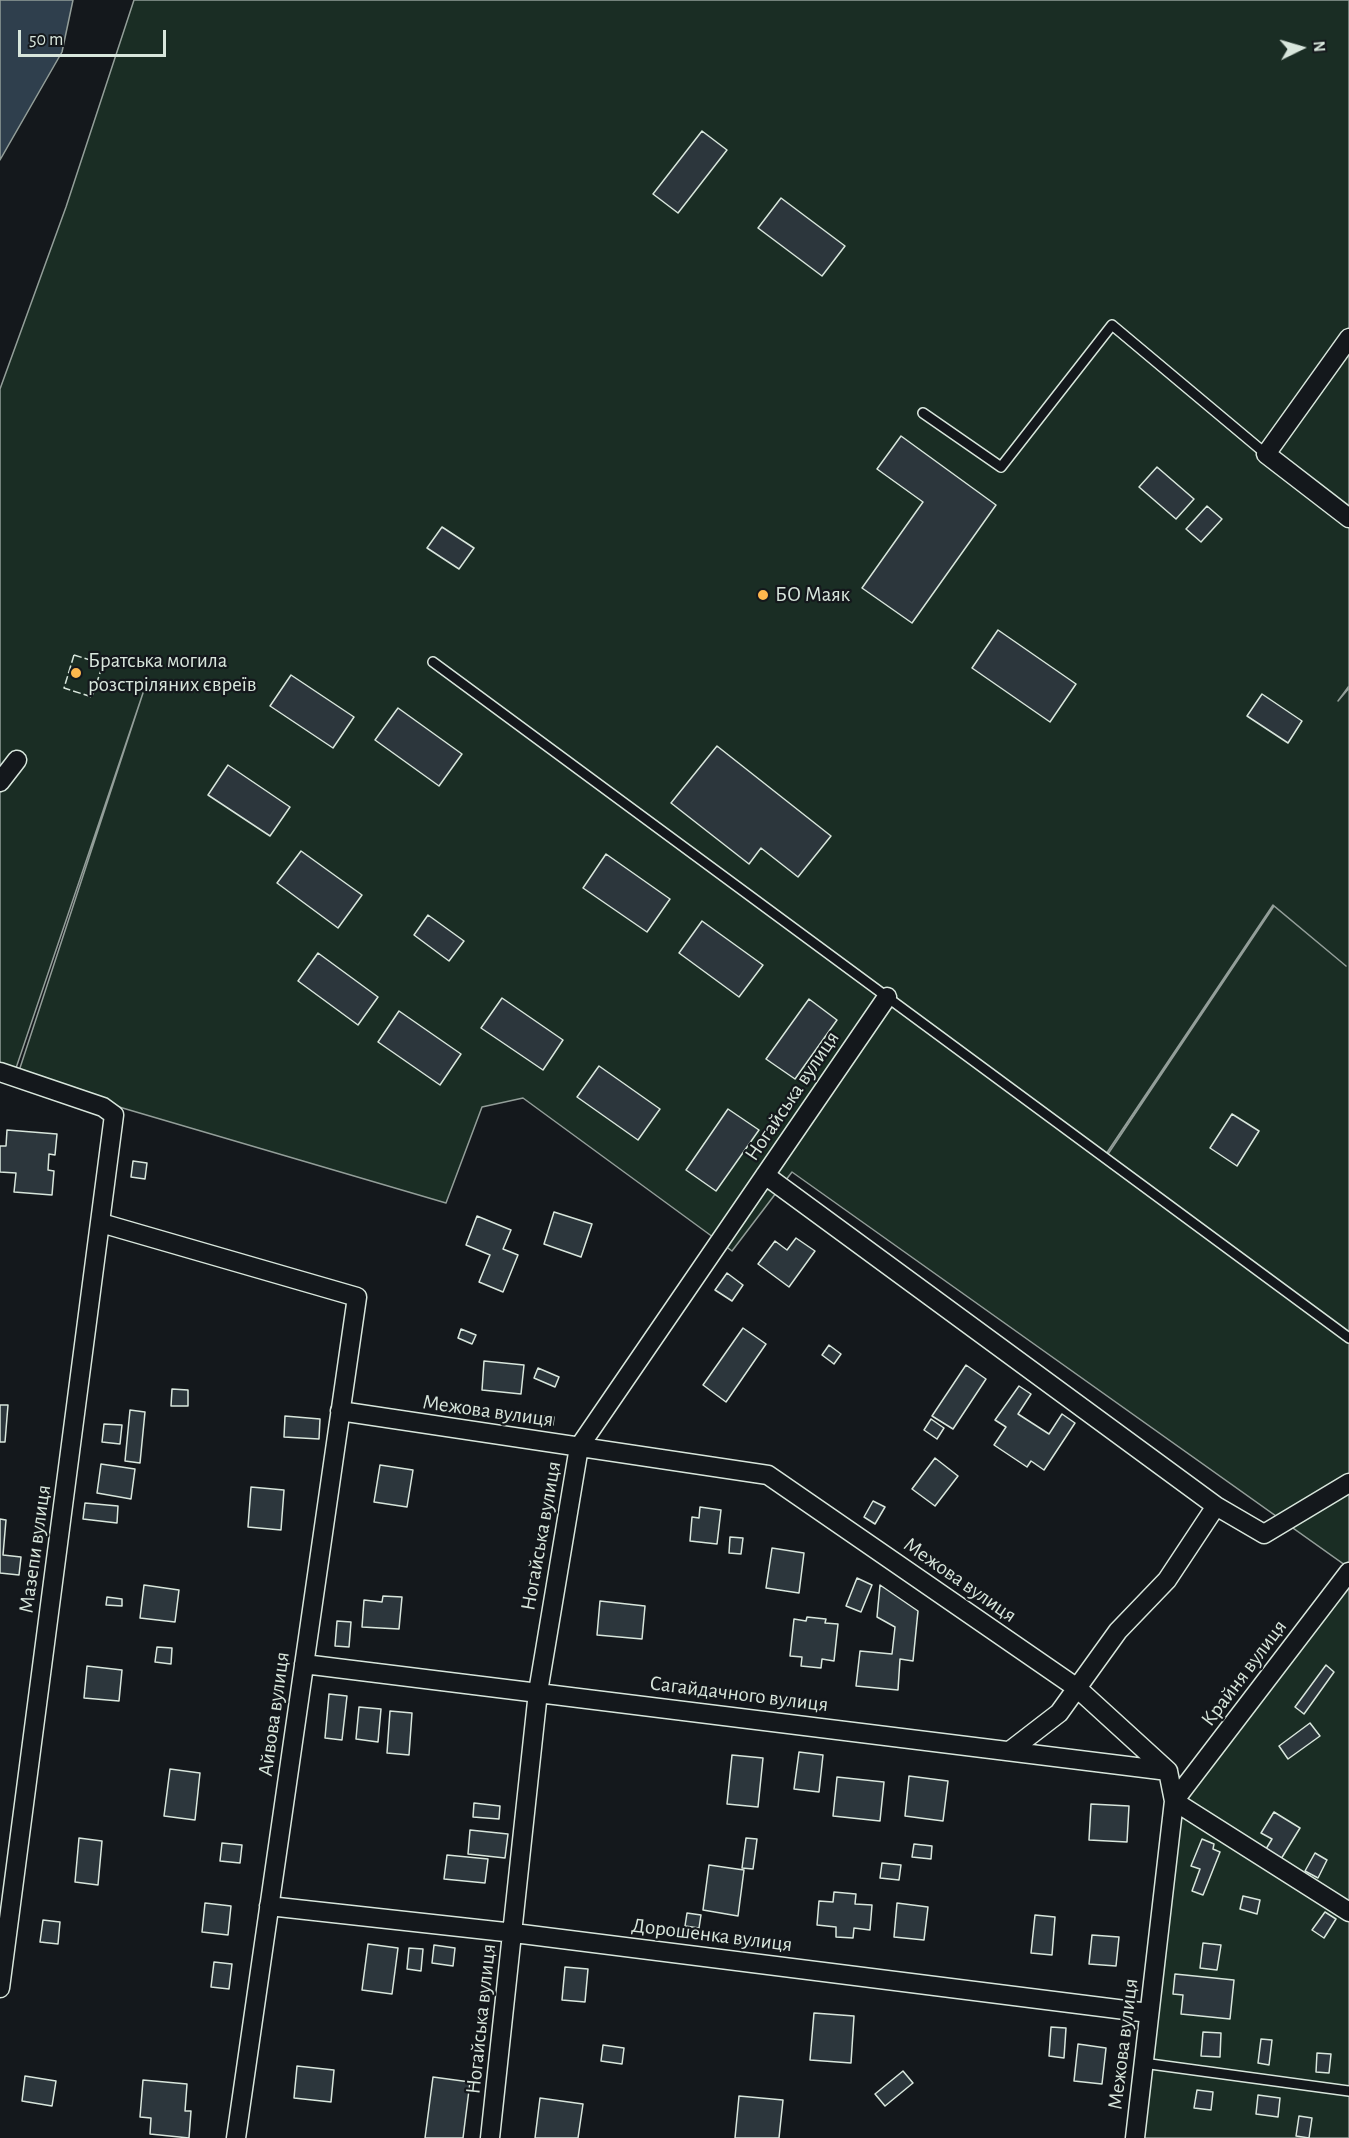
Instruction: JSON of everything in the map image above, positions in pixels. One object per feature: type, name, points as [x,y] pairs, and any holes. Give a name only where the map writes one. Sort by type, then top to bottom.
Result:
[{"type":"street","points":[[1349,338],[1266,454],[1349,518]]},
{"type":"street","points":[[0,782],[17,760]]},
{"type":"street","name":"Ногайська вулиця","points":[[490,2138],[514,1933],[538,1692],[579,1447],[887,998]]},
{"type":"street","name":"Мазепи вулиця","points":[[0,1072],[103,1107],[114,1115],[5,1910],[0,1988]]},
{"type":"street","points":[[765,1175],[1216,1506],[1264,1533],[1349,1483]]},
{"type":"street","name":"Айвова вулиця","points":[[101,1223],[357,1297],[236,2138]]},
{"type":"street","name":"Межова вулиця","points":[[340,1411],[768,1475],[1077,1688],[1168,1771],[1174,1801],[1135,2138]]},
{"type":"street","points":[[1011,1750],[1059,1713],[1118,1631],[1167,1580],[1216,1506]]},
{"type":"street","name":"Крайня вулиця","points":[[1174,1801],[1349,1572]]},
{"type":"street","name":"Сагайдачного вулиця","points":[[304,1664],[1168,1771]]},
{"type":"street","points":[[1174,1801],[1349,1912]]},
{"type":"street","name":"Дорошенка вулиця","points":[[269,1906],[514,1933],[1149,2013]]},
{"type":"lane","points":[[923,413],[1001,467],[1112,325],[1266,454]]},
{"type":"lane","points":[[433,662],[1349,1338]]},
{"type":"lane","points":[[1143,2063],[1349,2091]]},
{"type":"green space","name":"БО Маяк","points":[[134,0],[1349,0],[1349,686],[1338,701],[1349,688],[1349,1568],[792,1172],[732,1251],[523,1098],[482,1107],[446,1203],[17,1077],[143,693],[14,1074],[0,1070],[0,389],[66,207]],"holes":[[[1273,905],[1346,966],[1274,906],[1104,1160]]]},
{"type":"green space","points":[[1349,1572],[1349,2138],[1135,2138],[1174,1801]]},
{"type":"water","points":[[0,0],[73,0],[62,52],[0,160]]},
{"type":"building","points":[[702,131],[727,150],[678,213],[653,194]]},
{"type":"building","points":[[781,198],[845,246],[822,276],[758,228]]},
{"type":"building","points":[[901,436],[996,505],[912,623],[862,588],[923,502],[877,469]]},
{"type":"building","points":[[1157,467],[1194,499],[1176,519],[1139,487]]},
{"type":"building","points":[[1207,506],[1222,519],[1201,542],[1186,529]]},
{"type":"building","points":[[442,527],[474,548],[459,569],[427,548]]},
{"type":"building","points":[[998,630],[1076,684],[1050,722],[972,668]]},
{"type":"building","points":[[291,675],[354,717],[333,748],[270,706]]},
{"type":"building","points":[[1262,694],[1302,721],[1288,743],[1247,716]]},
{"type":"building","points":[[398,708],[462,754],[439,786],[375,740]]},
{"type":"building","points":[[717,746],[831,836],[798,877],[761,848],[749,864],[671,803]]},
{"type":"building","points":[[228,765],[290,807],[270,836],[208,795]]},
{"type":"building","points":[[301,851],[362,895],[338,928],[277,883]]},
{"type":"building","points":[[606,854],[670,899],[647,932],[583,888]]},
{"type":"building","points":[[428,915],[464,941],[449,961],[414,935]]},
{"type":"building","points":[[702,921],[763,965],[739,997],[679,953]]},
{"type":"building","points":[[318,953],[378,997],[358,1025],[298,981]]},
{"type":"building","points":[[502,998],[563,1040],[543,1070],[481,1028]]},
{"type":"building","points":[[809,999],[837,1020],[795,1079],[766,1059]]},
{"type":"building","points":[[399,1011],[461,1054],[440,1085],[378,1042]]},
{"type":"building","points":[[599,1066],[660,1109],[638,1140],[577,1097]]},
{"type":"building","points":[[728,1109],[759,1130],[716,1191],[686,1170]]},
{"type":"building","points":[[1232,1114],[1259,1131],[1237,1166],[1210,1148]]},
{"type":"building","points":[[7,1130],[57,1134],[55,1155],[49,1154],[48,1170],[54,1171],[52,1195],[14,1192],[16,1173],[0,1172],[0,1146],[6,1146]]},
{"type":"building","points":[[133,1161],[147,1163],[145,1179],[131,1177]]},
{"type":"building","points":[[554,1212],[592,1224],[581,1257],[544,1244]]},
{"type":"building","points":[[477,1216],[511,1230],[503,1249],[518,1255],[503,1292],[479,1282],[490,1255],[466,1245]]},
{"type":"building","points":[[796,1238],[815,1251],[789,1287],[758,1264],[775,1241],[787,1250]]},
{"type":"building","points":[[727,1273],[743,1285],[732,1301],[715,1290]]},
{"type":"building","points":[[743,1328],[766,1344],[726,1402],[703,1385]]},
{"type":"building","points":[[461,1329],[476,1335],[472,1344],[458,1338]]},
{"type":"building","points":[[829,1345],[841,1354],[834,1364],[822,1355]]},
{"type":"building","points":[[484,1361],[524,1365],[521,1394],[482,1390]]},
{"type":"building","points":[[966,1365],[986,1379],[953,1429],[932,1416]]},
{"type":"building","points":[[538,1368],[559,1377],[555,1387],[534,1378]]},
{"type":"building","points":[[1019,1386],[1031,1394],[1018,1414],[1049,1434],[1062,1414],[1075,1423],[1044,1470],[1031,1461],[1027,1467],[994,1445],[1006,1427],[995,1420]]},
{"type":"building","points":[[172,1389],[188,1390],[188,1406],[171,1406]]},
{"type":"building","points":[[0,1405],[8,1405],[5,1442],[0,1442]]},
{"type":"building","points":[[130,1410],[145,1412],[140,1463],[125,1461]]},
{"type":"building","points":[[521,1413],[554,1417],[553,1425],[520,1421]]},
{"type":"building","points":[[285,1416],[320,1419],[319,1439],[284,1437]]},
{"type":"building","points":[[931,1419],[944,1428],[937,1439],[924,1430]]},
{"type":"building","points":[[104,1424],[122,1425],[120,1444],[102,1442]]},
{"type":"building","points":[[935,1458],[958,1476],[935,1506],[912,1489]]},
{"type":"building","points":[[101,1464],[135,1469],[131,1499],[97,1493]]},
{"type":"building","points":[[380,1465],[413,1470],[407,1507],[374,1502]]},
{"type":"building","points":[[251,1487],[284,1490],[281,1530],[248,1527]]},
{"type":"building","points":[[873,1501],[885,1507],[875,1524],[864,1517]]},
{"type":"building","points":[[85,1503],[118,1506],[117,1523],[83,1519]]},
{"type":"building","points":[[700,1507],[721,1510],[717,1544],[690,1541],[692,1517],[699,1518]]},
{"type":"building","points":[[0,1519],[6,1520],[3,1555],[21,1557],[19,1575],[0,1573]]},
{"type":"building","points":[[730,1537],[743,1538],[741,1554],[729,1553]]},
{"type":"building","points":[[772,1548],[804,1553],[799,1593],[766,1588]]},
{"type":"building","points":[[857,1578],[872,1585],[861,1612],[846,1606]]},
{"type":"building","points":[[144,1585],[179,1590],[175,1622],[140,1618]]},
{"type":"building","points":[[880,1585],[918,1611],[913,1661],[900,1659],[898,1690],[856,1686],[860,1651],[892,1654],[895,1627],[877,1617]]},
{"type":"building","points":[[383,1596],[402,1597],[399,1629],[362,1627],[364,1600],[382,1602]]},
{"type":"building","points":[[107,1597],[122,1599],[122,1606],[106,1605]]},
{"type":"building","points":[[600,1601],[645,1606],[642,1639],[597,1635]]},
{"type":"building","points":[[807,1617],[826,1619],[825,1623],[838,1624],[834,1661],[822,1659],[821,1668],[801,1666],[802,1657],[790,1656],[794,1619],[806,1621]]},
{"type":"building","points":[[337,1621],[351,1622],[349,1647],[335,1646]]},
{"type":"building","points":[[157,1647],[172,1648],[171,1664],[155,1662]]},
{"type":"building","points":[[1326,1665],[1334,1672],[1304,1714],[1295,1707]]},
{"type":"building","points":[[87,1666],[122,1670],[119,1701],[84,1698]]},
{"type":"building","points":[[329,1694],[347,1696],[342,1740],[325,1738]]},
{"type":"building","points":[[359,1707],[381,1709],[378,1742],[356,1739]]},
{"type":"building","points":[[390,1711],[412,1713],[409,1755],[387,1753]]},
{"type":"building","points":[[1310,1723],[1320,1736],[1288,1759],[1279,1746]]},
{"type":"building","points":[[799,1752],[823,1755],[819,1792],[794,1789]]},
{"type":"building","points":[[732,1755],[763,1758],[758,1807],[727,1804]]},
{"type":"building","points":[[170,1769],[200,1773],[195,1820],[164,1816]]},
{"type":"building","points":[[909,1776],[948,1781],[943,1821],[905,1816]]},
{"type":"building","points":[[837,1777],[884,1782],[880,1821],[833,1816]]},
{"type":"building","points":[[474,1803],[500,1806],[499,1819],[473,1817]]},
{"type":"building","points":[[1091,1804],[1129,1806],[1127,1842],[1089,1840]]},
{"type":"building","points":[[1274,1812],[1300,1828],[1281,1859],[1266,1849],[1272,1839],[1261,1833]]},
{"type":"building","points":[[470,1830],[508,1834],[505,1858],[468,1854]]},
{"type":"building","points":[[79,1838],[102,1841],[98,1885],[75,1882]]},
{"type":"building","points":[[746,1838],[757,1839],[753,1869],[742,1868]]},
{"type":"building","points":[[1202,1839],[1214,1844],[1213,1849],[1220,1852],[1203,1895],[1192,1891],[1200,1869],[1191,1866]]},
{"type":"building","points":[[222,1843],[242,1845],[240,1863],[220,1861]]},
{"type":"building","points":[[914,1844],[932,1846],[931,1859],[912,1857]]},
{"type":"building","points":[[1315,1853],[1327,1860],[1318,1878],[1305,1871]]},
{"type":"building","points":[[447,1855],[488,1859],[485,1883],[444,1879]]},
{"type":"building","points":[[882,1863],[901,1865],[899,1880],[880,1878]]},
{"type":"building","points":[[709,1865],[744,1870],[738,1916],[703,1910]]},
{"type":"building","points":[[834,1892],[856,1894],[855,1904],[872,1905],[870,1930],[854,1928],[853,1938],[836,1937],[836,1927],[817,1925],[819,1901],[833,1902]]},
{"type":"building","points":[[1243,1896],[1260,1900],[1257,1914],[1240,1909]]},
{"type":"building","points":[[205,1903],[231,1906],[228,1935],[202,1932]]},
{"type":"building","points":[[897,1903],[928,1907],[924,1940],[894,1937]]},
{"type":"building","points":[[1325,1912],[1336,1919],[1324,1938],[1312,1930]]},
{"type":"building","points":[[687,1913],[701,1915],[699,1928],[685,1926]]},
{"type":"building","points":[[1035,1915],[1055,1917],[1052,1955],[1031,1953]]},
{"type":"building","points":[[43,1920],[60,1922],[58,1944],[40,1942]]},
{"type":"building","points":[[1092,1935],[1119,1937],[1116,1966],[1089,1964]]},
{"type":"building","points":[[1203,1943],[1221,1945],[1217,1970],[1200,1968]]},
{"type":"building","points":[[368,1944],[398,1948],[392,1994],[362,1990]]},
{"type":"building","points":[[434,1945],[455,1948],[453,1966],[432,1963]]},
{"type":"building","points":[[409,1948],[423,1949],[421,1971],[407,1969]]},
{"type":"building","points":[[214,1962],[232,1964],[229,1989],[211,1987]]},
{"type":"building","points":[[565,1967],[588,1969],[585,2002],[562,2000]]},
{"type":"building","points":[[1175,1974],[1234,1980],[1230,2019],[1181,2014],[1183,1995],[1173,1994]]},
{"type":"building","points":[[814,2013],[854,2016],[851,2063],[810,2060]]},
{"type":"building","points":[[1051,2027],[1066,2028],[1064,2058],[1049,2056]]},
{"type":"building","points":[[1203,2032],[1221,2033],[1220,2057],[1201,2056]]},
{"type":"building","points":[[1261,2039],[1272,2040],[1269,2065],[1258,2063]]},
{"type":"building","points":[[1078,2044],[1106,2048],[1102,2084],[1074,2081]]},
{"type":"building","points":[[603,2045],[624,2048],[622,2064],[601,2061]]},
{"type":"building","points":[[1317,2053],[1331,2054],[1329,2073],[1316,2072]]},
{"type":"building","points":[[297,2066],[334,2070],[331,2102],[294,2098]]},
{"type":"building","points":[[903,2071],[913,2083],[885,2106],[875,2094]]},
{"type":"building","points":[[25,2076],[56,2081],[52,2106],[22,2101]]},
{"type":"building","points":[[433,2077],[470,2082],[463,2138],[425,2138]]},
{"type":"building","points":[[143,2080],[187,2084],[185,2111],[191,2111],[189,2138],[150,2134],[151,2118],[140,2117]]},
{"type":"building","points":[[1197,2090],[1213,2092],[1211,2110],[1194,2108]]},
{"type":"building","points":[[1258,2095],[1280,2098],[1278,2117],[1256,2114]]},
{"type":"building","points":[[739,2096],[783,2100],[779,2138],[735,2138]]},
{"type":"building","points":[[540,2098],[583,2104],[578,2138],[535,2138]]},
{"type":"building","points":[[1299,2116],[1312,2118],[1309,2138],[1296,2136]]},
{"type":"fence","points":[[74,655],[103,664],[92,697],[64,688],[74,655]]},
{"type":"place","name":"БО Маяк","points":[[763,595]]},
{"type":"place","name":"Братська могила розстріляних євреїв","points":[[76,673]]}]
